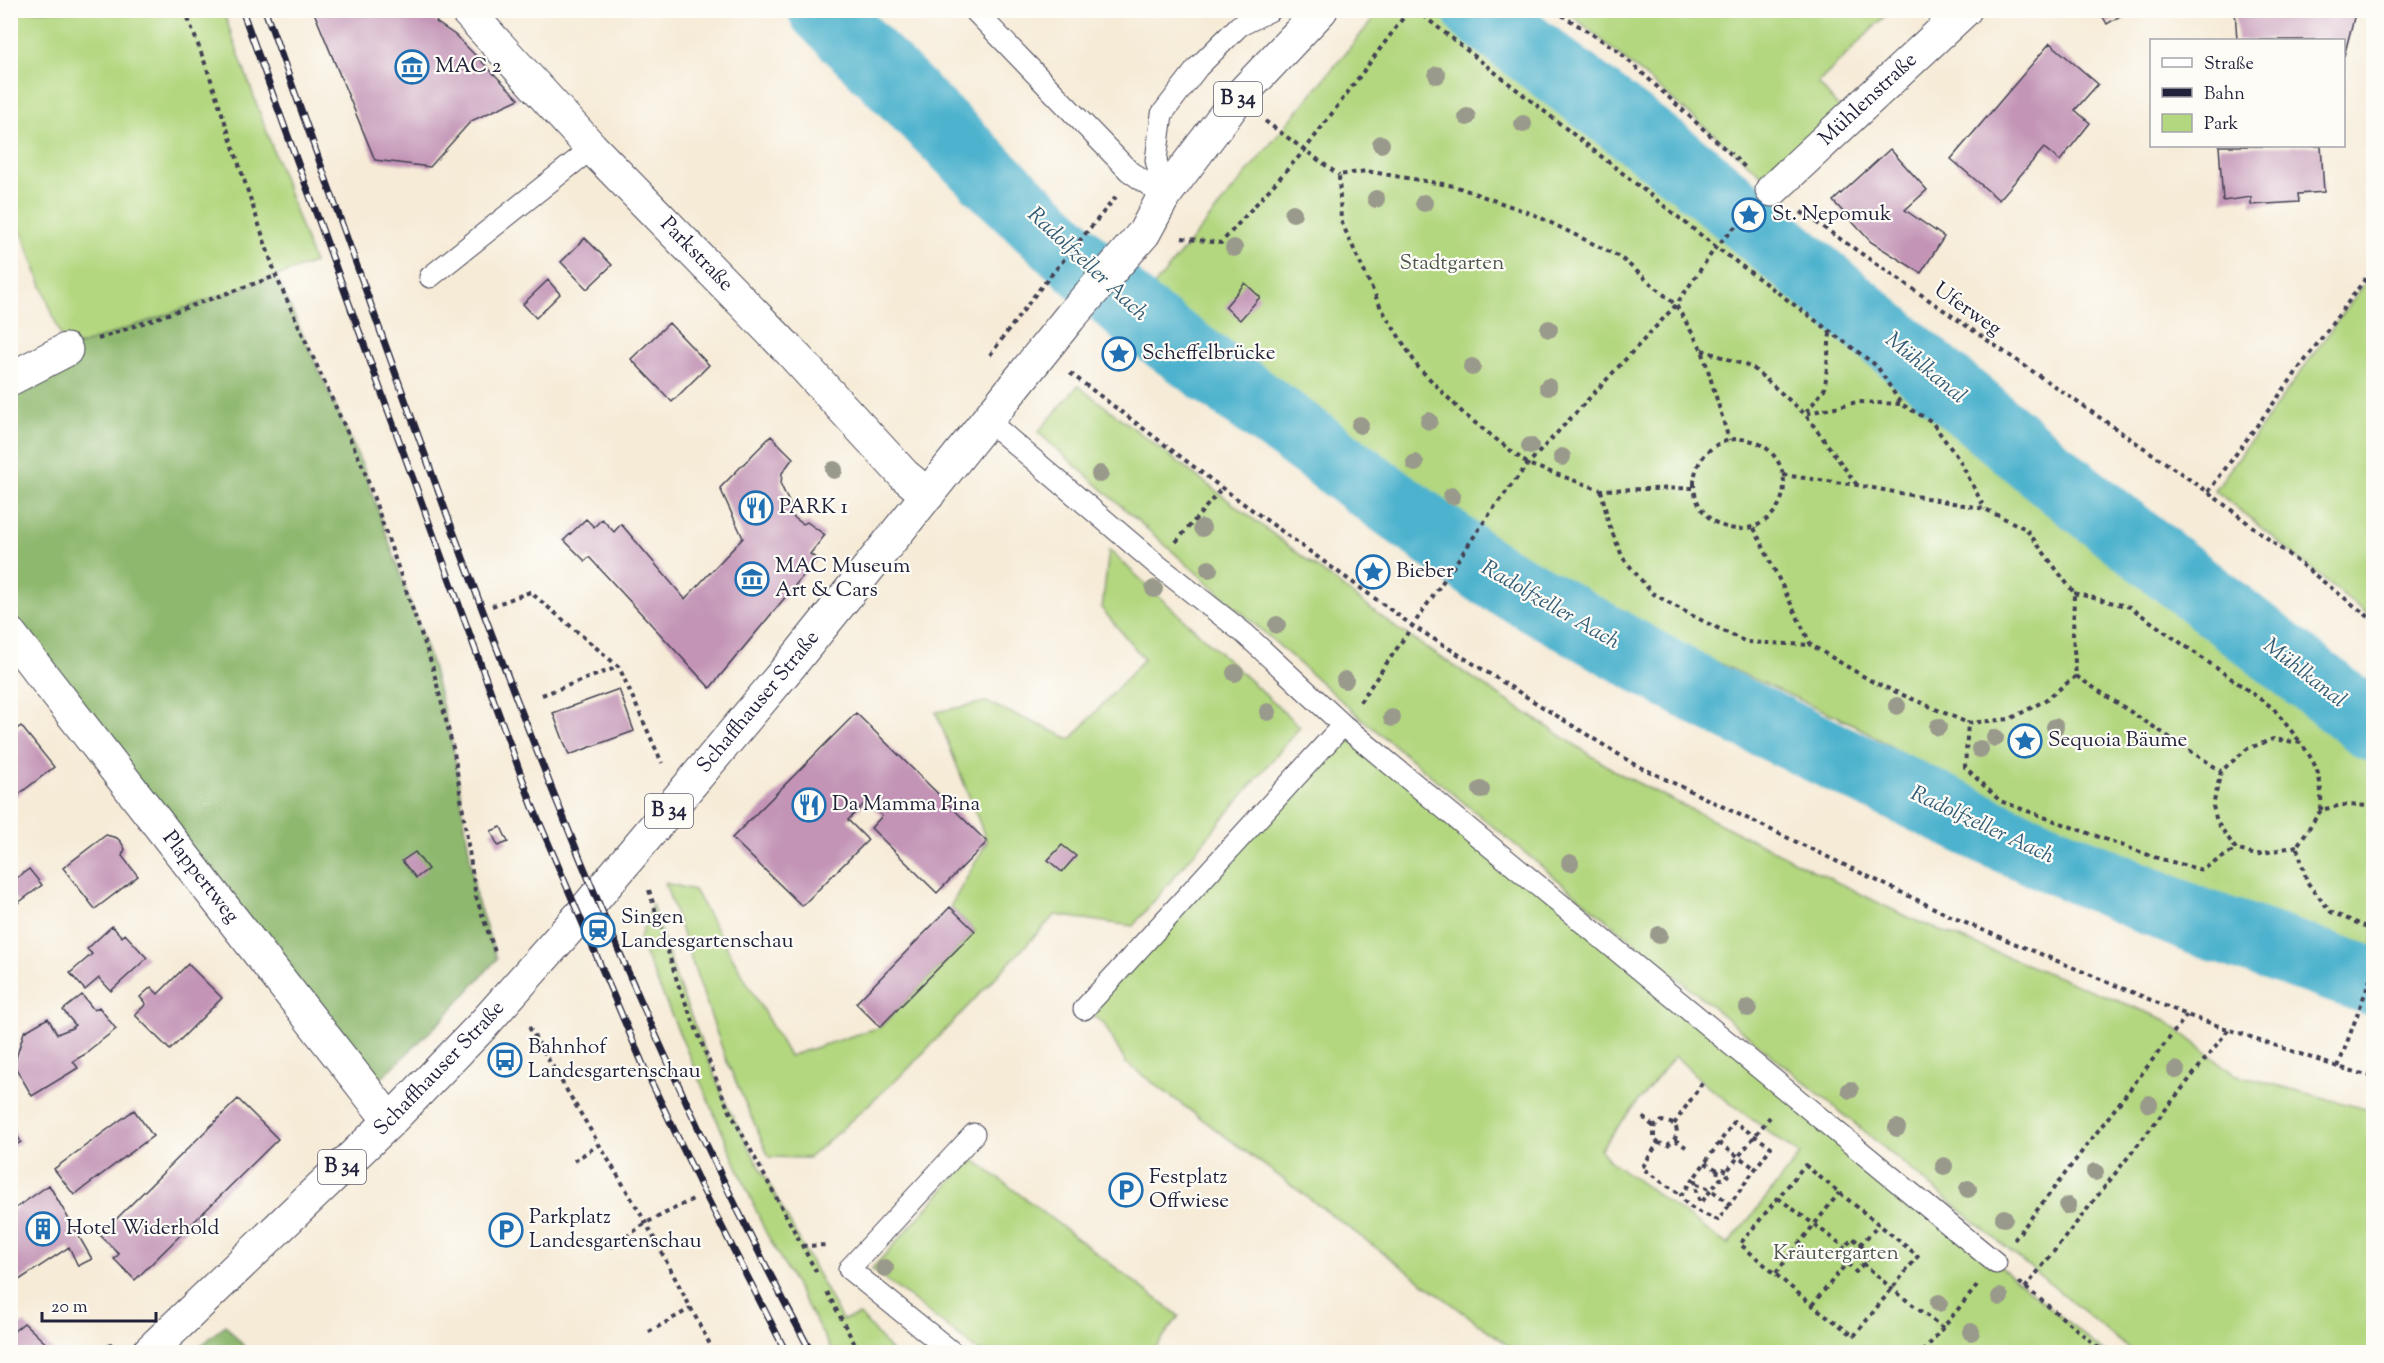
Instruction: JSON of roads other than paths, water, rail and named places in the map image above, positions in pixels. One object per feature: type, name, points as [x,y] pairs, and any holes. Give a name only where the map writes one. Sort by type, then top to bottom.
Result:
[{"type":"main road","name":"Parkstraße","points":[[466,10],[592,148],[791,352],[904,475],[928,495]]},
{"type":"main road","name":"Schaffhauser Straße","points":[[149,1353],[390,1121],[513,992],[686,791],[1070,317],[1144,233],[1164,196],[1238,98],[1321,10]]},
{"type":"main road","name":"Mühlenstraße","points":[[1762,199],[1965,10]]},
{"type":"main road","points":[[10,379],[66,350]]},
{"type":"main road","name":"Plappertweg","points":[[10,634],[390,1121]]},
{"type":"lane","points":[[974,10],[1129,171],[1164,196]]},
{"type":"lane","points":[[1164,196],[1156,160],[1162,114],[1198,66],[1239,27],[1271,10]]},
{"type":"lane","points":[[430,278],[592,148]]},
{"type":"lane","points":[[987,420],[1156,564],[1245,634],[1343,725],[1996,1263]]},
{"type":"lane","points":[[1084,1009],[1343,725]]},
{"type":"lane","points":[[952,1353],[849,1269],[974,1134]]},
{"type":"waterway","name":"Radolfzeller Aach","points":[[822,10],[987,174],[1135,314],[1484,570],[1710,697],[2001,837],[2194,920],[2374,982]]},
{"type":"waterway","name":"Mühlkanal","points":[[1477,10],[1696,176],[2064,485],[2374,728]]},
{"type":"railway","points":[[242,10],[532,805],[644,1067],[701,1186],[786,1352]]},
{"type":"railway","points":[[265,10],[450,522],[581,860],[652,1026],[728,1191],[811,1352]]},
{"type":"place","name":"MAC 2","points":[[412,67]]},
{"type":"place","name":"St. Nepomuk","points":[[1749,215]]},
{"type":"place","name":"Scheffelbrücke","points":[[1119,354]]},
{"type":"place","name":"PARK 1","points":[[756,508]]},
{"type":"place","name":"Bieber","points":[[1373,572]]},
{"type":"place","name":"MAC Museum Art & Cars","points":[[752,579]]},
{"type":"place","name":"Sequoia Bäume","points":[[2025,741]]},
{"type":"place","name":"Da Mamma Pina","points":[[809,805]]},
{"type":"place","name":"Singen Landesgartenschau","points":[[598,930]]},
{"type":"place","name":"Bahnhof Landesgartenschau","points":[[505,1060]]},
{"type":"place","name":"Festplatz Offwiese","points":[[1126,1190]]},
{"type":"place","name":"Hotel Widerhold","points":[[43,1229]]},
{"type":"place","name":"Parkplatz Landesgartenschau","points":[[506,1230]]},
{"type":"park label","name":"Stadtgarten","points":[[1452,264]]},
{"type":"park label","name":"Kräutergarten","points":[[1836,1254]]}]
